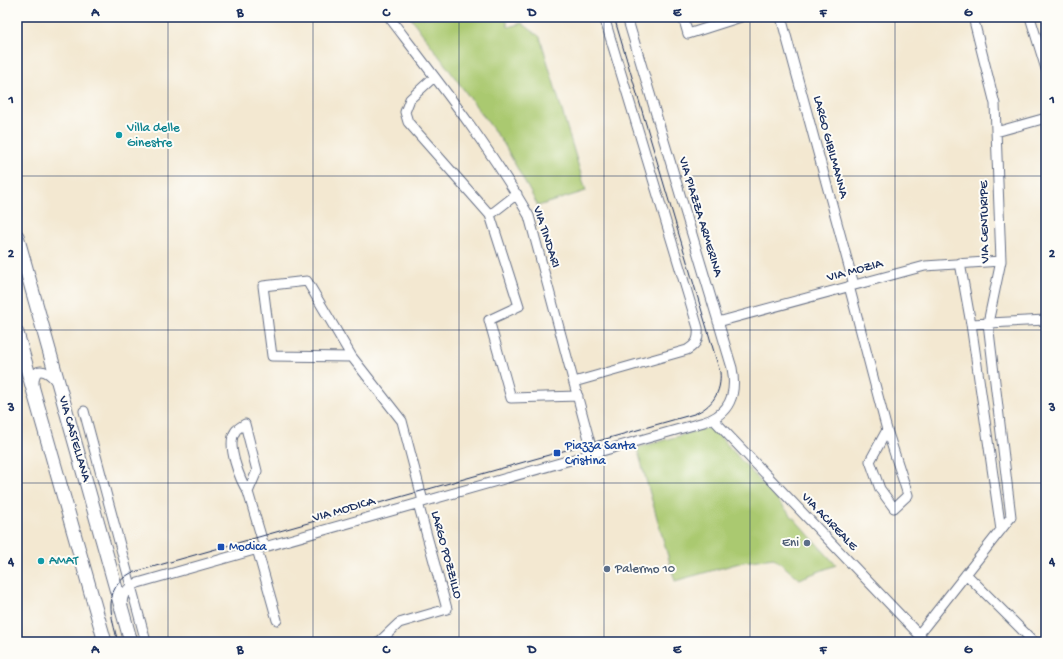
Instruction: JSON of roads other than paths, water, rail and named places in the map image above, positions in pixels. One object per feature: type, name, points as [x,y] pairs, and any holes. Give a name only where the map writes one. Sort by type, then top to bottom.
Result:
[{"type":"main road","name":"VIA CASTELLANA","points":[[17,236],[131,642]]},
{"type":"main road","name":"VIA CASTELLANA","points":[[18,340],[106,642]]},
{"type":"street","name":"VIA TINDARI","points":[[389,17],[434,77],[517,194],[529,216],[593,454]]},
{"type":"street","points":[[574,382],[688,350],[694,346],[699,338],[698,328],[604,17]]},
{"type":"street","name":"VIA PIAZZA ARMERINA","points":[[627,17],[732,368],[734,380],[731,399],[726,408],[713,419]]},
{"type":"street","points":[[683,17],[688,34],[741,17]]},
{"type":"street","name":"LARGO GIBILMANNA","points":[[781,17],[887,430],[908,495],[894,508],[880,489],[870,461],[887,430]]},
{"type":"street","name":"VIA CENTURIPE","points":[[919,634],[1011,518],[988,323],[1001,261],[995,104],[973,17]]},
{"type":"street","points":[[1030,17],[1046,69]]},
{"type":"street","points":[[434,77],[410,99],[405,112],[408,122],[490,215],[518,306],[489,320],[511,398],[578,396]]},
{"type":"street","points":[[996,132],[1046,118]]},
{"type":"street","points":[[490,215],[517,194]]},
{"type":"street","name":"VIA MOZIA","points":[[718,322],[925,266],[1001,261]]},
{"type":"street","points":[[960,263],[971,324],[1001,530]]},
{"type":"street","points":[[352,357],[272,356],[263,286],[307,281],[352,357],[402,421],[421,502]]},
{"type":"street","points":[[971,324],[1046,320]]},
{"type":"street","points":[[34,395],[34,378],[40,371],[44,370],[51,374],[58,384]]},
{"type":"street","points":[[84,410],[146,642]]},
{"type":"street","points":[[593,454],[713,419]]},
{"type":"street","name":"VIA ACIREALE","points":[[713,419],[926,642]]},
{"type":"street","points":[[248,492],[257,470],[245,424],[235,432],[231,447],[241,482],[248,492],[277,620]]},
{"type":"street","name":"VIA MODICA","points":[[131,586],[593,454]]},
{"type":"street","name":"LARGO POZZILLO","points":[[379,642],[399,622],[447,609],[421,502]]},
{"type":"street","points":[[966,574],[1034,642]]},
{"type":"street","points":[[122,612],[122,597],[131,586]]},
{"type":"tram line","points":[[118,642],[111,613],[112,595],[122,579],[131,573],[694,414],[711,403],[719,386],[720,372],[614,17]]},
{"type":"place","name":"Villa delle Ginestre","points":[[119,135]]},
{"type":"place","name":"Piazza Santa Cristina","points":[[557,453]]},
{"type":"place","name":"Eni","points":[[807,543]]},
{"type":"place","name":"Modica","points":[[221,547]]},
{"type":"place","name":"AMAT","points":[[41,561]]},
{"type":"place","name":"Palermo 10","points":[[607,569]]}]
